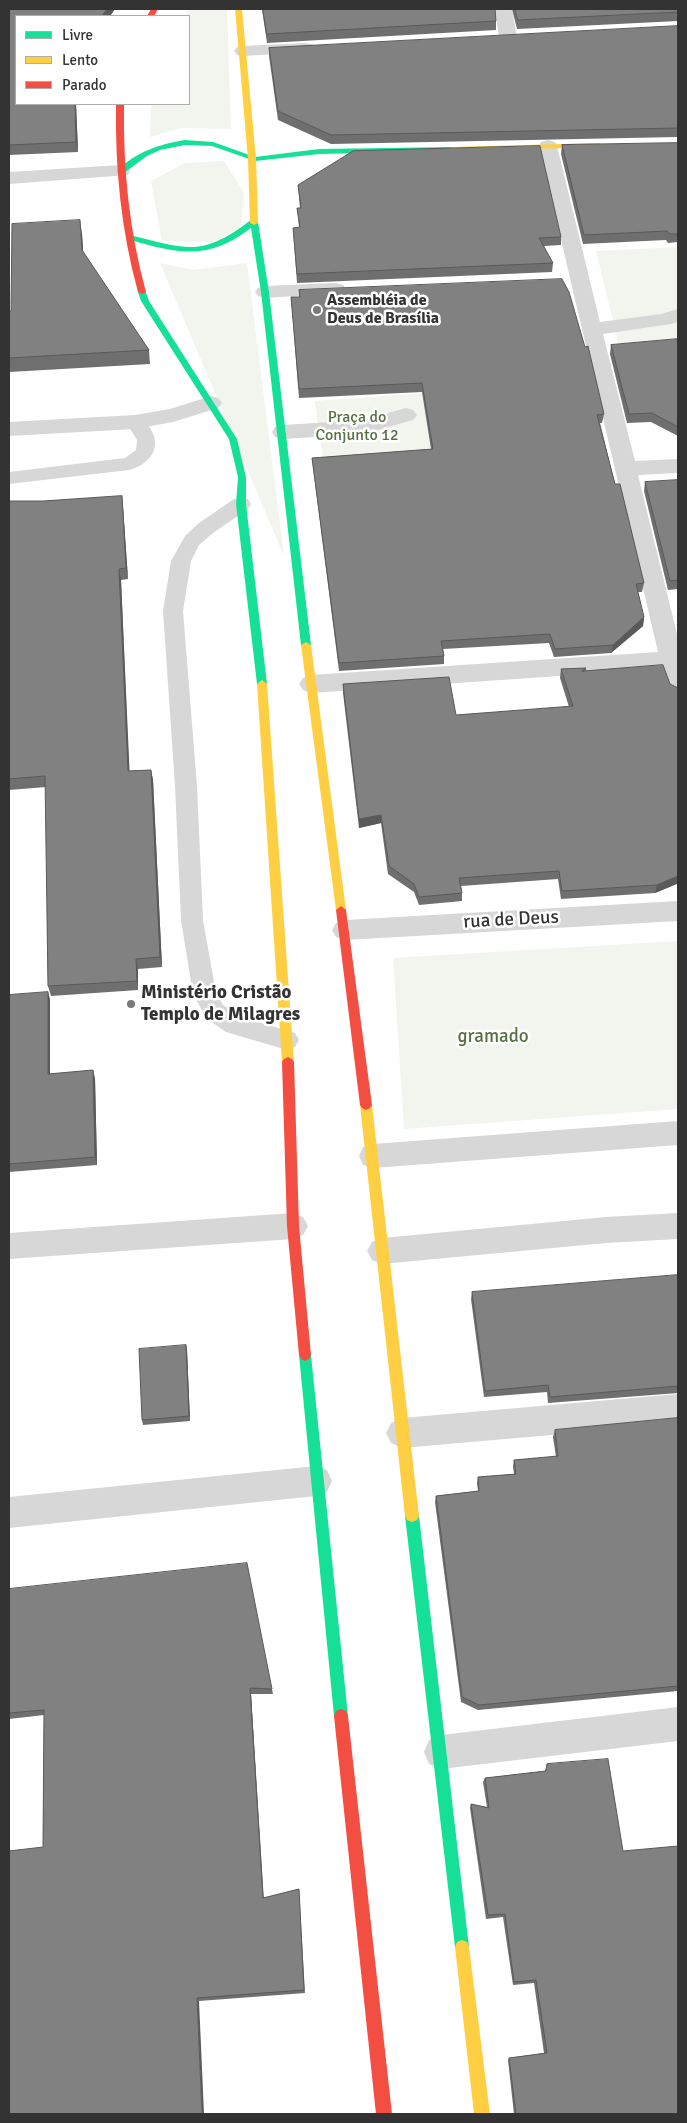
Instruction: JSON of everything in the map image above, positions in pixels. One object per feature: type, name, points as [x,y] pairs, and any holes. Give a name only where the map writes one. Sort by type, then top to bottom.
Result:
[{"type":"street","points":[[238,9],[252,160],[254,222],[266,292],[312,684],[373,1156],[402,1434],[441,1752],[482,2114]]},
{"type":"street","points":[[503,9],[508,36]]},
{"type":"street","points":[[488,38],[527,36]]},
{"type":"street","points":[[243,51],[322,47]]},
{"type":"street","points":[[120,105],[121,171],[137,278],[145,301],[233,439],[242,477],[241,504],[262,687],[287,1040],[294,1226],[316,1481],[384,2114]]},
{"type":"street","points":[[9,178],[121,171],[138,156],[155,149],[188,142],[215,143],[240,152],[252,160],[300,153],[613,145]]},
{"type":"street","points":[[548,146],[571,279],[594,329],[627,468],[669,615],[671,660],[678,686]]},
{"type":"street","points":[[130,237],[182,251],[202,251],[227,244],[254,222]]},
{"type":"street","points":[[266,292],[354,288]]},
{"type":"street","points":[[594,329],[664,320],[678,315]]},
{"type":"street","points":[[9,429],[135,422],[173,415],[211,403]]},
{"type":"street","points":[[283,432],[363,427],[406,415]]},
{"type":"street","points":[[627,468],[678,466]]},
{"type":"street","points":[[312,684],[671,660]]},
{"type":"street","name":"rua de Deus","points":[[345,930],[678,911]]},
{"type":"street","points":[[373,1156],[678,1133]]},
{"type":"street","points":[[9,1246],[294,1226]]},
{"type":"street","points":[[382,1251],[606,1230],[678,1226]]},
{"type":"street","points":[[402,1434],[678,1409]]},
{"type":"street","points":[[9,1513],[316,1481]]},
{"type":"street","points":[[441,1752],[678,1724]]},
{"type":"lane","points":[[9,478],[130,464],[138,460],[146,449],[147,442],[144,431],[135,422]]},
{"type":"lane","points":[[241,504],[206,528],[192,541],[181,561],[174,611],[186,786],[192,920],[205,994],[215,1012],[234,1025],[287,1040]]},
{"type":"green space","points":[[189,9],[227,9],[231,129],[181,128],[150,137],[151,105],[190,105],[190,15],[186,15]]},
{"type":"green space","points":[[224,161],[244,193],[241,227],[213,242],[162,241],[151,181],[185,163]]},
{"type":"green space","points":[[678,247],[678,341],[619,346],[596,251]]},
{"type":"green space","points":[[160,263],[194,270],[247,263],[284,556]]},
{"type":"green space","name":"Praça do Conjunto 12","points":[[425,393],[434,448],[323,460],[315,401]]},
{"type":"green space","name":"gramado","points":[[678,941],[678,1109],[404,1129],[393,958]]},
{"type":"building","points":[[9,9],[107,9],[103,15],[15,15],[15,105],[75,105],[76,142],[9,145]]},
{"type":"building","points":[[263,9],[495,9],[496,21],[267,34]]},
{"type":"building","points":[[515,9],[678,9],[678,12],[518,20]]},
{"type":"building","points":[[678,26],[678,128],[331,135],[278,111],[269,48]]},
{"type":"building","points":[[678,143],[678,234],[670,234],[667,231],[584,235],[562,145]]},
{"type":"building","points":[[540,146],[561,237],[539,238],[553,263],[297,274],[293,228],[300,227],[297,208],[301,208],[298,185],[353,151]]},
{"type":"building","points":[[80,220],[82,250],[149,350],[9,358],[12,224]]},
{"type":"building","points":[[562,279],[569,292],[585,347],[588,346],[604,414],[597,415],[615,484],[620,484],[644,583],[636,584],[644,617],[613,645],[555,649],[550,634],[441,641],[444,656],[339,663],[312,458],[433,449],[422,383],[299,389],[291,297],[300,297],[299,290]]},
{"type":"building","points":[[678,339],[678,427],[652,413],[629,414],[611,345]]},
{"type":"building","points":[[678,480],[678,580],[670,581],[645,482]]},
{"type":"building","points":[[122,496],[126,568],[119,569],[128,771],[151,770],[160,957],[136,959],[137,981],[48,986],[45,776],[9,779],[9,501],[43,501]]},
{"type":"building","points":[[663,665],[670,684],[678,688],[678,876],[657,885],[562,891],[559,871],[459,878],[462,893],[419,897],[414,884],[389,866],[381,815],[359,819],[343,684],[449,677],[456,715],[573,706],[561,669],[586,668],[582,671]]},
{"type":"building","points":[[48,992],[48,1074],[93,1070],[95,1157],[9,1164],[9,995]]},
{"type":"building","points":[[678,1275],[678,1386],[550,1397],[548,1385],[485,1391],[472,1292]]},
{"type":"building","points":[[186,1345],[189,1416],[142,1420],[139,1349]]},
{"type":"building","points":[[678,1418],[678,1686],[479,1705],[462,1697],[436,1496],[479,1491],[478,1477],[516,1474],[514,1460],[558,1456],[555,1430]]},
{"type":"building","points":[[247,1563],[272,1689],[250,1688],[263,1898],[299,1889],[304,1990],[197,1998],[202,2114],[9,2114],[9,1851],[43,1847],[44,1710],[9,1713],[9,1589]]},
{"type":"building","points":[[608,1759],[623,1851],[678,1846],[678,2114],[516,2114],[509,2058],[547,2053],[536,1980],[514,1982],[505,1914],[488,1915],[471,1804],[489,1808],[485,1778],[546,1771],[547,1764]]},
{"type":"traffic: fast","points":[[121,171],[144,154],[157,148],[185,142],[213,144],[255,159],[294,154],[357,150],[453,149]]},
{"type":"traffic: fast","points":[[130,237],[166,247],[195,250],[223,243],[254,222]]},
{"type":"traffic: fast","points":[[254,223],[265,292],[306,645]]},
{"type":"traffic: fast","points":[[142,292],[145,301],[233,439],[242,477],[241,504],[262,684]]},
{"type":"traffic: fast","points":[[305,1355],[341,1716]]},
{"type":"traffic: fast","points":[[412,1516],[462,1947]]},
{"type":"traffic: slow","points":[[238,9],[252,159],[254,223]]},
{"type":"traffic: slow","points":[[453,149],[599,145]]},
{"type":"traffic: slow","points":[[306,645],[341,910]]},
{"type":"traffic: slow","points":[[262,684],[288,1062]]},
{"type":"traffic: slow","points":[[366,1105],[412,1516]]},
{"type":"traffic: slow","points":[[462,1947],[482,2114]]},
{"type":"traffic: jam","points":[[151,15],[154,9]]},
{"type":"traffic: jam","points":[[120,105],[121,176],[131,246],[142,292]]},
{"type":"traffic: jam","points":[[341,910],[366,1105]]},
{"type":"traffic: jam","points":[[288,1062],[293,1226],[305,1355]]},
{"type":"traffic: jam","points":[[341,1716],[384,2114]]},
{"type":"place","name":"Assembléia de Deus de Brasília","points":[[317,310]]},
{"type":"place","name":"Ministério Cristão Templo de Milagres","points":[[131,1004]]}]
